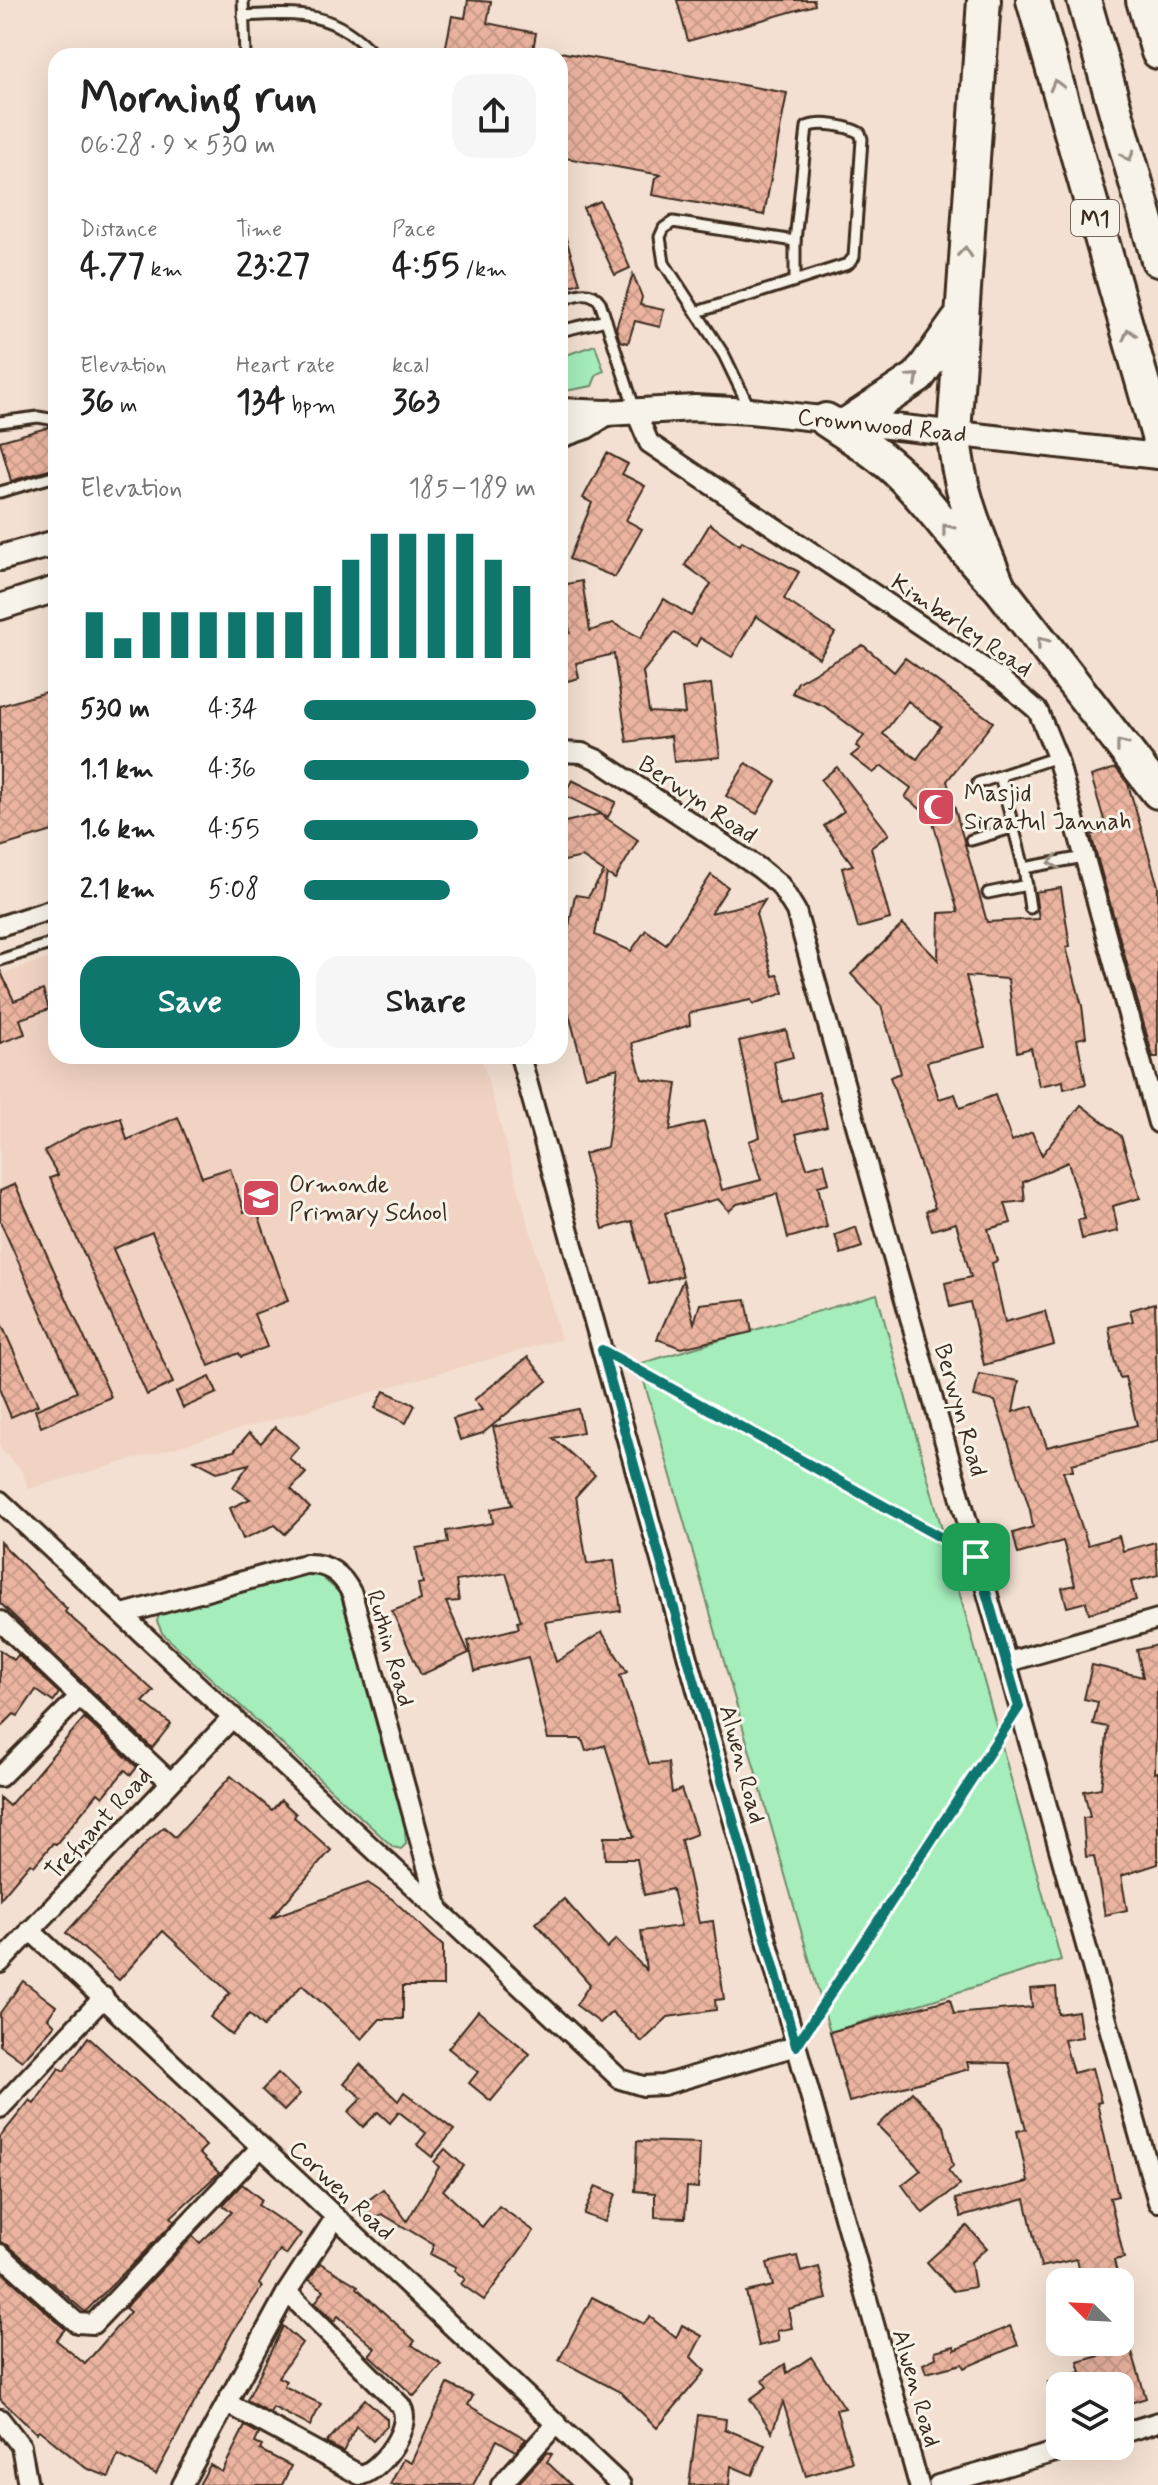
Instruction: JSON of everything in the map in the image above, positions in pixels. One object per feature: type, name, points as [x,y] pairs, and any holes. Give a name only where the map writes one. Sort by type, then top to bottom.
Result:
[{"type":"highway","points":[[984,0],[954,433],[956,462],[965,502],[999,587]]},
{"type":"highway","name":"M1","points":[[1033,0],[1158,436]]},
{"type":"highway","name":"M1","points":[[1084,0],[1158,260]]},
{"type":"highway","points":[[1143,0],[1158,52]]},
{"type":"highway","points":[[960,315],[944,345],[918,377],[838,421],[900,473],[972,561],[999,587],[1158,792]]},
{"type":"main road","name":"Crownwood Road","points":[[568,411],[751,411],[1158,456]]},
{"type":"main road","name":"Crownwood Road","points":[[568,432],[586,426],[606,413]]},
{"type":"main road","points":[[0,558],[48,545]]},
{"type":"main road","points":[[0,607],[48,592]]},
{"type":"street","name":"Kimberley Road","points":[[635,410],[649,443],[1027,698],[1045,724],[1057,757],[1158,1123]]},
{"type":"street","name":"Berwyn Road","points":[[568,752],[582,753],[598,760],[759,868],[780,885],[792,902],[1158,2202]]},
{"type":"street","points":[[0,926],[48,911]]},
{"type":"street","name":"Alwen Road","points":[[522,1064],[919,2485]]},
{"type":"street","points":[[0,1501],[624,2081],[643,2086],[675,2082],[796,2046]]},
{"type":"street","name":"Ruthin Road","points":[[123,1614],[305,1564],[321,1565],[337,1572],[352,1594],[439,1910]]},
{"type":"street","points":[[1008,1662],[1158,1619]]},
{"type":"street","points":[[0,1621],[170,1782]]},
{"type":"street","points":[[0,1777],[80,1696]]},
{"type":"street","name":"Trefnant Road","points":[[0,1963],[233,1717]]},
{"type":"street","name":"Corwen Road","points":[[30,1930],[621,2485]]},
{"type":"street","points":[[0,2108],[104,1997]]},
{"type":"street","points":[[0,2254],[77,2323],[93,2324],[261,2147]]},
{"type":"street","points":[[182,2485],[287,2292],[335,2218]]},
{"type":"street","points":[[227,2403],[360,2475],[374,2469],[405,2428],[406,2413],[400,2405],[287,2292]]},
{"type":"street","points":[[0,2419],[21,2446],[28,2485]]},
{"type":"street","points":[[1134,2430],[1158,2422]]},
{"type":"street","points":[[501,2485],[557,2423]]},
{"type":"street","points":[[938,2485],[1046,2455]]},
{"type":"lane","points":[[243,0],[245,48]]},
{"type":"lane","points":[[243,16],[301,13],[329,20],[349,31],[367,48]]},
{"type":"lane","points":[[697,312],[795,281],[848,264],[854,257],[862,139],[857,131],[820,124],[807,127],[795,241],[795,281]]},
{"type":"lane","points":[[751,411],[697,312],[664,263],[660,237],[664,228],[679,222],[795,241]]},
{"type":"lane","points":[[568,299],[590,294],[600,302],[635,410]]},
{"type":"lane","points":[[568,329],[606,320]]},
{"type":"lane","points":[[0,422],[48,418]]},
{"type":"lane","points":[[0,492],[48,478]]},
{"type":"lane","points":[[978,783],[1057,757]]},
{"type":"lane","points":[[1000,776],[1015,827],[1030,908]]},
{"type":"lane","points":[[971,840],[1015,827]]},
{"type":"lane","points":[[1024,868],[1084,857]]},
{"type":"lane","points":[[988,893],[1027,885]]},
{"type":"lane","points":[[0,960],[48,945]]},
{"type":"path","points":[[602,1350],[976,1557]]},
{"type":"path","points":[[796,2046],[1019,1707]]},
{"type":"shaded area","name":"Ormonde Primary School","points":[[48,959],[48,1064],[483,1064],[561,1339],[28,1489],[23,1472],[0,1449],[0,974]]},
{"type":"green space","points":[[595,345],[604,371],[597,374],[592,386],[568,390],[568,354]]},
{"type":"green space","points":[[877,1294],[1061,1960],[830,2032],[639,1364]]},
{"type":"green space","points":[[294,1573],[317,1573],[340,1593],[405,1828],[406,1844],[401,1849],[393,1847],[162,1633],[157,1621],[160,1612]]},
{"type":"building","points":[[468,0],[491,2],[487,23],[536,33],[533,48],[446,48],[452,16],[465,18]]},
{"type":"building","points":[[677,0],[814,0],[815,5],[688,41]]},
{"type":"building","points":[[568,53],[787,93],[764,215],[652,195],[655,178],[661,175],[568,158]]},
{"type":"building","points":[[600,201],[630,268],[615,275],[583,208]]},
{"type":"building","points":[[568,245],[580,283],[568,287]]},
{"type":"building","points":[[633,274],[642,297],[640,305],[664,310],[660,327],[635,321],[628,343],[620,341],[616,328]]},
{"type":"building","points":[[48,428],[48,470],[11,481],[0,441]]},
{"type":"building","points":[[607,453],[628,464],[622,474],[645,486],[626,520],[642,529],[615,577],[569,559],[592,503],[583,498]]},
{"type":"building","points":[[710,524],[740,545],[742,541],[799,572],[784,599],[835,633],[819,658],[756,616],[732,657],[700,638],[696,646],[674,633],[643,672],[649,712],[685,714],[682,688],[711,684],[720,757],[674,762],[671,736],[627,742],[614,654],[576,663],[579,678],[568,681],[568,584],[582,581],[590,631],[613,623],[641,638],[664,599],[691,616],[711,584],[685,565]]},
{"type":"building","points":[[863,645],[894,672],[905,658],[993,722],[947,781],[987,922],[1039,919],[1035,892],[1061,888],[1070,946],[1066,947],[1082,1006],[1086,1037],[1077,1039],[1086,1084],[1064,1089],[1063,1081],[1039,1086],[1031,1048],[1017,1052],[1008,979],[966,976],[985,1047],[927,1062],[939,1099],[955,1094],[960,1108],[995,1095],[1012,1141],[1032,1132],[1042,1155],[1081,1105],[1121,1136],[1140,1198],[1113,1206],[1118,1231],[1082,1239],[1078,1220],[1085,1219],[1068,1162],[1023,1182],[1025,1201],[1005,1203],[1011,1223],[988,1229],[997,1261],[992,1263],[1005,1322],[1045,1311],[1054,1345],[984,1365],[970,1302],[950,1307],[945,1283],[971,1277],[956,1223],[932,1230],[926,1211],[935,1208],[890,1077],[901,1073],[881,1006],[851,974],[903,924],[938,960],[939,913],[958,912],[932,818],[905,797],[911,788],[882,766],[873,773],[851,756],[860,749],[856,746],[864,736],[824,706],[792,693],[798,682]],"holes":[[[908,701],[941,726],[917,759],[883,734]]]},
{"type":"building","points":[[48,691],[48,832],[0,847],[0,706]]},
{"type":"building","points":[[746,763],[776,781],[757,814],[726,796]]},
{"type":"building","points":[[837,767],[889,834],[871,848],[890,919],[858,928],[842,868],[853,865],[824,826],[844,811],[821,780]]},
{"type":"building","points":[[1116,768],[1128,784],[1158,886],[1158,1057],[1153,1057],[1091,835],[1107,830],[1091,776]]},
{"type":"building","points":[[572,780],[616,802],[608,817],[568,797]]},
{"type":"building","points":[[600,814],[638,840],[615,879],[607,874],[595,935],[631,951],[646,930],[666,944],[711,875],[728,887],[711,913],[765,900],[756,914],[773,976],[778,975],[784,993],[753,1004],[751,1000],[689,1013],[690,1025],[632,1043],[642,1079],[677,1084],[670,1131],[704,1122],[722,1190],[761,1180],[749,1141],[760,1137],[739,1041],[786,1030],[793,1057],[774,1062],[782,1102],[819,1092],[827,1126],[796,1134],[807,1168],[824,1163],[829,1183],[818,1186],[827,1227],[788,1238],[777,1194],[737,1204],[729,1211],[718,1199],[665,1213],[682,1276],[649,1284],[632,1221],[603,1229],[584,1154],[607,1147],[618,1068],[586,1077],[568,1011],[568,931],[575,895],[588,897],[604,872],[582,857],[568,860],[568,821]]},
{"type":"building","points":[[0,970],[14,1001],[43,990],[48,1009],[20,1019],[25,1034],[0,1043]]},
{"type":"building","points":[[178,1117],[202,1177],[230,1168],[244,1212],[256,1208],[288,1301],[254,1314],[267,1347],[241,1357],[239,1353],[209,1366],[152,1232],[113,1249],[173,1383],[147,1395],[50,1178],[58,1175],[44,1151],[83,1129],[121,1118],[127,1140]]},
{"type":"building","points":[[15,1184],[111,1397],[41,1427],[35,1410],[77,1392],[0,1221],[0,1191]]},
{"type":"building","points":[[856,1227],[862,1247],[841,1254],[835,1235]]},
{"type":"building","points":[[683,1280],[694,1323],[700,1304],[746,1299],[752,1332],[681,1348],[657,1339]]},
{"type":"building","points":[[1155,1303],[1158,1441],[1072,1464],[1073,1471],[1063,1471],[1088,1545],[1119,1536],[1123,1551],[1155,1542],[1158,1575],[1131,1582],[1136,1600],[1089,1613],[1086,1602],[1067,1607],[1062,1588],[1075,1585],[1063,1541],[1018,1554],[1013,1533],[1033,1527],[1030,1510],[995,1401],[974,1397],[979,1374],[1019,1381],[1013,1412],[1033,1406],[1047,1447],[1137,1425],[1125,1377],[1120,1378],[1114,1359],[1109,1327],[1133,1321],[1130,1310]]},
{"type":"building","points":[[0,1321],[38,1405],[11,1417],[0,1391]]},
{"type":"building","points":[[528,1357],[547,1381],[483,1433],[460,1440],[453,1419],[482,1410],[474,1400]]},
{"type":"building","points":[[210,1377],[217,1393],[183,1408],[176,1392]]},
{"type":"building","points":[[384,1391],[415,1405],[406,1423],[375,1408]]},
{"type":"building","points":[[578,1409],[583,1432],[553,1438],[595,1475],[576,1496],[587,1564],[614,1560],[621,1611],[545,1622],[556,1662],[602,1632],[627,1672],[620,1676],[649,1764],[668,1763],[672,1793],[681,1789],[697,1834],[681,1840],[699,1923],[713,1921],[724,1999],[715,2000],[716,2010],[668,2017],[642,2042],[612,2012],[600,2023],[576,2005],[590,1984],[536,1923],[564,1899],[607,1948],[616,1939],[646,1970],[641,1931],[681,1926],[672,1889],[644,1895],[637,1859],[605,1859],[604,1837],[634,1837],[605,1745],[586,1751],[582,1739],[548,1739],[528,1657],[475,1671],[468,1641],[519,1628],[517,1622],[521,1621],[506,1573],[456,1581],[459,1601],[446,1602],[469,1653],[421,1675],[392,1611],[421,1600],[418,1584],[423,1583],[416,1548],[448,1543],[446,1531],[493,1523],[491,1509],[512,1505],[493,1427]]},
{"type":"building","points":[[275,1427],[299,1447],[289,1458],[306,1473],[291,1489],[310,1508],[285,1534],[275,1525],[243,1539],[230,1508],[250,1499],[233,1487],[249,1464],[217,1472],[194,1460],[234,1451],[249,1433],[261,1443]]},
{"type":"building","points":[[0,1542],[67,1609],[65,1612],[154,1691],[143,1702],[171,1724],[152,1748],[0,1603]]},
{"type":"building","points":[[1158,1645],[1155,1773],[1158,1772],[1158,1864],[1121,1876],[1127,1910],[1105,1915],[1094,1856],[1086,1857],[1083,1818],[1090,1817],[1084,1791],[1101,1788],[1108,1727],[1093,1724],[1098,1702],[1084,1699],[1092,1665],[1143,1677],[1137,1650]]},
{"type":"building","points":[[0,1650],[14,1660],[18,1655],[59,1693],[53,1702],[36,1690],[18,1716],[14,1714],[0,1728]]},
{"type":"building","points":[[84,1718],[137,1767],[131,1775],[125,1770],[103,1797],[98,1793],[56,1844],[53,1843],[34,1866],[30,1863],[0,1899],[0,1798],[9,1806]]},
{"type":"building","points":[[231,1776],[272,1810],[281,1800],[296,1814],[294,1817],[331,1850],[272,1917],[368,1883],[392,1899],[443,1946],[443,1986],[403,1986],[403,2019],[380,2019],[362,2039],[302,1985],[263,2027],[249,2014],[232,2035],[210,2017],[230,1993],[163,1931],[119,1980],[66,1933],[148,1841],[164,1827],[175,1837]]},
{"type":"building","points":[[23,1981],[56,2006],[48,2018],[55,2025],[22,2061],[0,2045],[0,2013]]},
{"type":"building","points":[[1056,1987],[1058,2014],[1078,2011],[1082,2037],[1064,2040],[1073,2073],[1092,2068],[1101,2102],[1097,2103],[1118,2196],[1110,2198],[1124,2258],[1114,2260],[1116,2268],[1079,2268],[1077,2259],[1041,2267],[1025,2199],[961,2217],[955,2199],[1028,2182],[1017,2131],[1026,2129],[1009,2063],[967,2062],[969,2069],[849,2102],[830,2032],[950,1999],[954,2014],[1032,2007],[1030,1989]]},
{"type":"building","points":[[478,2011],[530,2054],[491,2101],[469,2083],[478,2072],[448,2048]]},
{"type":"building","points":[[88,2037],[206,2146],[199,2153],[219,2173],[171,2217],[175,2221],[85,2312],[8,2245],[0,2242],[0,2137],[30,2100],[34,2104],[59,2068],[64,2071]]},
{"type":"building","points":[[360,2064],[398,2101],[404,2092],[454,2130],[432,2157],[417,2145],[426,2133],[399,2112],[390,2123],[378,2112],[363,2127],[348,2112],[362,2098],[344,2083]]},
{"type":"building","points":[[278,2073],[300,2094],[284,2111],[262,2090]]},
{"type":"building","points":[[912,2092],[944,2126],[953,2166],[948,2170],[960,2185],[923,2213],[902,2185],[921,2170],[878,2126]]},
{"type":"building","points":[[637,2141],[700,2143],[698,2188],[687,2187],[685,2218],[655,2217],[655,2193],[635,2191]]},
{"type":"building","points":[[445,2149],[464,2166],[443,2190],[482,2227],[499,2206],[534,2231],[484,2300],[461,2284],[465,2279],[454,2270],[456,2267],[430,2254],[434,2245],[382,2214],[374,2220],[362,2205],[383,2189],[407,2221],[439,2167],[434,2162]]},
{"type":"building","points":[[242,2184],[262,2200],[258,2205],[301,2234],[286,2255],[280,2250],[259,2284],[262,2287],[232,2333],[156,2474],[118,2455],[109,2477],[86,2468],[39,2430],[36,2433],[0,2399],[0,2270],[65,2329],[56,2340],[85,2364],[130,2312],[125,2308],[193,2236],[200,2243],[232,2212],[223,2205]]},
{"type":"building","points":[[596,2186],[616,2194],[605,2222],[584,2214]]},
{"type":"building","points":[[967,2226],[987,2248],[971,2262],[975,2287],[953,2291],[927,2262]]},
{"type":"building","points":[[797,2256],[801,2272],[819,2267],[827,2299],[788,2309],[792,2328],[777,2331],[779,2341],[759,2346],[746,2292],[773,2286],[767,2263]]},
{"type":"building","points":[[320,2263],[358,2286],[415,2341],[412,2345],[442,2365],[414,2396],[369,2355],[375,2348],[338,2316],[334,2321],[315,2303],[324,2290],[309,2280]]},
{"type":"building","points":[[592,2297],[644,2324],[650,2317],[676,2338],[682,2325],[702,2336],[691,2357],[705,2371],[657,2428],[622,2393],[559,2360]]},
{"type":"building","points":[[283,2326],[302,2343],[278,2377],[286,2381],[284,2386],[321,2404],[310,2426],[273,2407],[270,2413],[247,2400]]},
{"type":"building","points":[[1010,2326],[1018,2345],[964,2368],[962,2364],[926,2373],[923,2364],[936,2358],[935,2351],[954,2346],[955,2350]]},
{"type":"building","points":[[1099,2356],[1133,2356],[1146,2398],[1134,2402],[1134,2372],[1081,2372],[1078,2362]]},
{"type":"building","points":[[811,2357],[845,2408],[836,2410],[852,2462],[806,2476],[783,2402],[772,2432],[750,2399],[767,2387],[762,2380],[785,2364],[787,2373]]},
{"type":"building","points":[[448,2384],[473,2396],[468,2405],[526,2439],[516,2451],[497,2440],[473,2485],[390,2485],[403,2459],[411,2463]]},
{"type":"building","points":[[365,2399],[387,2419],[387,2426],[373,2441],[356,2426],[343,2452],[326,2443]]},
{"type":"building","points":[[698,2415],[726,2419],[725,2429],[765,2445],[752,2475],[731,2466],[729,2485],[689,2485]]},
{"type":"building","points":[[245,2426],[259,2434],[255,2443],[262,2446],[260,2450],[291,2466],[282,2485],[199,2485],[210,2465],[222,2472]]},
{"type":"building","points":[[547,2452],[552,2454],[547,2462],[571,2485],[517,2485]]},
{"type":"place","name":"Masjid Siraatul Jannah","points":[[936,807]]},
{"type":"place","name":"Ormonde Primary School","points":[[261,1198]]},
{"type":"route","points":[[602,1350],[976,1557],[1019,1707],[796,2046],[602,1350]]}]
